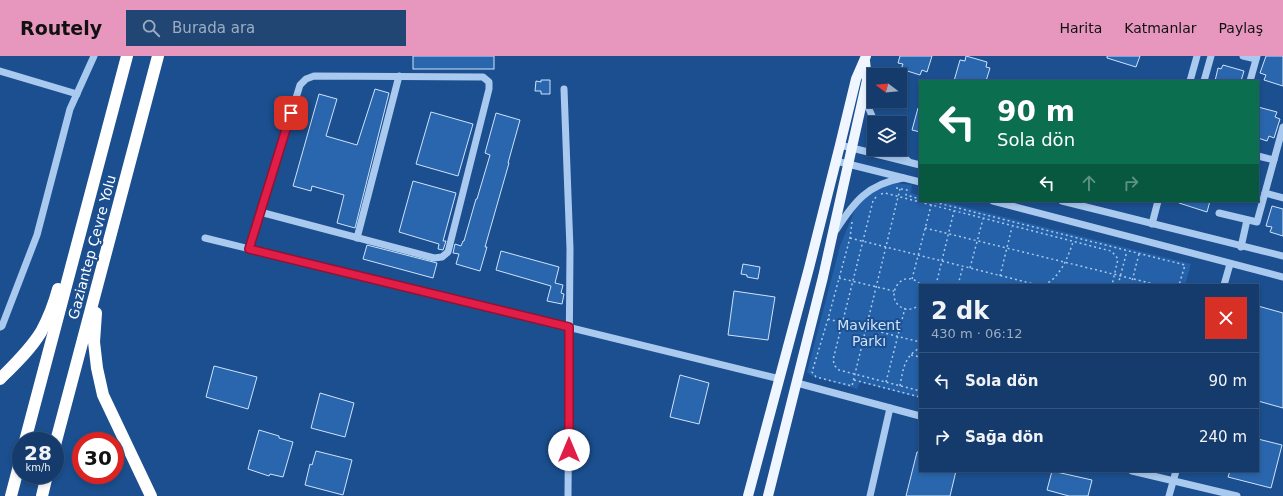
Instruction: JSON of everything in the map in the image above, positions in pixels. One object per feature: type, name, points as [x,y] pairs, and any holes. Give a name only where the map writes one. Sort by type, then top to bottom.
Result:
[{"type":"highway","name":"Gaziantep Çevre Yolu","points":[[28,432],[127,56]]},
{"type":"highway","name":"Gaziantep Çevre Yolu","points":[[58,432],[158,56]]},
{"type":"highway","points":[[0,379],[23,356],[41,332],[53,304],[97,172]]},
{"type":"highway","points":[[126,180],[96,315],[94,342],[97,368],[103,395],[151,496]]},
{"type":"highway","points":[[11,496],[14,484]]},
{"type":"highway","points":[[42,496],[45,484]]},
{"type":"main road","points":[[768,496],[797,383],[832,235],[866,80],[865,58]]},
{"type":"main road","points":[[748,496],[780,379],[856,78],[865,58]]},
{"type":"street","points":[[0,327],[2,326],[37,235],[70,109],[94,56]]},
{"type":"street","points":[[1190,80],[1197,56]]},
{"type":"street","points":[[1204,80],[1211,56]]},
{"type":"street","points":[[1243,56],[1257,58],[1250,80]]},
{"type":"street","points":[[0,71],[77,94]]},
{"type":"street","points":[[249,249],[260,212],[300,85],[302,81],[308,77],[314,76],[399,76],[483,77],[489,82],[489,89],[448,252],[445,255],[439,258],[434,258],[260,212]]},
{"type":"street","points":[[357,238],[399,76]]},
{"type":"street","points":[[564,89],[570,249],[568,496]]},
{"type":"street","points":[[863,95],[871,116]]},
{"type":"street","points":[[1219,213],[1257,222],[1283,130]]},
{"type":"street","points":[[840,145],[919,165]]},
{"type":"street","points":[[902,156],[910,163]]},
{"type":"street","points":[[1259,156],[1274,160]]},
{"type":"street","points":[[836,161],[919,182]]},
{"type":"street","points":[[832,235],[849,210],[864,194],[879,185],[903,178]]},
{"type":"street","points":[[1265,193],[1283,198]]},
{"type":"street","points":[[997,202],[1283,277]]},
{"type":"street","points":[[1066,202],[1241,247],[1283,256]]},
{"type":"street","points":[[1152,224],[1158,202]]},
{"type":"street","points":[[1241,247],[1247,220]]},
{"type":"street","points":[[205,238],[780,379]]},
{"type":"street","points":[[1224,284],[1230,264]]},
{"type":"street","points":[[797,383],[919,416]]},
{"type":"street","points":[[870,496],[890,408]]},
{"type":"street","points":[[1137,472],[1237,496]]},
{"type":"street","points":[[1169,496],[1176,472]]},
{"type":"path","points":[[894,188],[907,190],[906,195],[919,199]]},
{"type":"path","points":[[853,219],[850,238],[812,372],[816,377],[852,386],[900,189]]},
{"type":"path","points":[[919,391],[839,370],[835,366],[833,360],[873,201],[878,195],[885,193],[1111,252],[1115,254],[1118,259],[1112,284]]},
{"type":"path","points":[[935,202],[1185,265],[1179,284]]},
{"type":"path","points":[[912,279],[931,205]]},
{"type":"path","points":[[936,284],[954,211]]},
{"type":"path","points":[[970,268],[983,219]]},
{"type":"path","points":[[1000,276],[1012,226]]},
{"type":"path","points":[[925,228],[1154,284]]},
{"type":"path","points":[[850,238],[1034,284]]},
{"type":"path","points":[[1046,284],[1055,277],[1065,262],[1073,242]]},
{"type":"path","points":[[1118,284],[1127,250]]},
{"type":"path","points":[[1131,284],[1139,254]]},
{"type":"path","points":[[958,284],[963,266]]},
{"type":"path","points":[[839,278],[894,291]]},
{"type":"path","points":[[919,305],[913,309],[905,308],[899,305],[896,301],[894,291],[900,282],[904,280],[912,279],[921,284]]},
{"type":"path","points":[[886,383],[905,308]]},
{"type":"path","points":[[828,319],[919,342]]},
{"type":"path","points":[[900,386],[904,364],[914,351],[919,348]]},
{"type":"path","points":[[911,355],[919,357]]},
{"type":"path","points":[[853,380],[919,397]]},
{"type":"green space","name":"Mavikent Parkı","points":[[896,183],[912,185],[911,193],[919,196],[919,202],[945,202],[1191,264],[1185,284],[919,284],[919,398],[860,382],[857,389],[812,376],[807,372],[840,246],[856,207],[874,188]]},
{"type":"building","points":[[413,56],[494,56],[494,69],[413,69]]},
{"type":"building","points":[[900,56],[932,56],[927,72],[922,70],[920,75],[907,71],[907,68],[901,68],[903,64],[898,63]]},
{"type":"building","points":[[966,56],[987,62],[986,67],[990,68],[986,80],[954,80],[960,60],[965,61]]},
{"type":"building","points":[[1107,56],[1140,56],[1136,67],[1107,58]]},
{"type":"building","points":[[1266,56],[1283,56],[1283,86],[1264,80],[1266,75],[1260,73]]},
{"type":"building","points":[[1223,65],[1244,71],[1241,80],[1215,80],[1218,68],[1221,69]]},
{"type":"building","points":[[541,80],[550,80],[550,94],[541,94],[541,91],[535,91],[536,81],[541,82]]},
{"type":"building","points":[[375,89],[389,93],[355,228],[337,223],[344,195],[312,186],[311,191],[293,186],[319,94],[337,99],[326,136],[357,145]]},
{"type":"building","points":[[1259,107],[1277,112],[1275,117],[1280,119],[1274,138],[1269,136],[1267,141],[1259,138]]},
{"type":"building","points":[[918,108],[919,108],[919,132],[912,130]]},
{"type":"building","points":[[431,112],[473,124],[458,176],[416,164]]},
{"type":"building","points":[[496,113],[520,120],[485,247],[487,247],[480,271],[456,264],[459,254],[453,253],[455,244],[461,246],[464,241],[477,199],[490,155],[485,153]]},
{"type":"building","points":[[413,181],[456,193],[443,241],[446,241],[443,250],[438,249],[439,244],[399,232]]},
{"type":"building","points":[[1179,202],[1210,202],[1207,212]]},
{"type":"building","points":[[1272,206],[1283,209],[1283,236],[1270,232],[1272,227],[1266,226]]},
{"type":"building","points":[[367,245],[437,263],[433,278],[363,259]]},
{"type":"building","points":[[501,251],[559,267],[555,283],[563,285],[561,293],[564,294],[562,304],[547,301],[551,286],[496,270]]},
{"type":"building","points":[[743,264],[760,267],[758,279],[741,274]]},
{"type":"building","points":[[734,291],[775,297],[768,340],[728,335]]},
{"type":"building","points":[[1259,306],[1283,313],[1283,408],[1259,401]]},
{"type":"building","points":[[214,366],[257,377],[248,409],[206,397]]},
{"type":"building","points":[[680,375],[709,383],[699,424],[670,417]]},
{"type":"building","points":[[320,393],[354,403],[345,437],[311,428]]},
{"type":"building","points":[[259,430],[293,442],[283,477],[270,474],[269,476],[248,469]]},
{"type":"building","points":[[1259,439],[1282,445],[1271,488],[1228,477],[1230,472],[1259,472]]},
{"type":"building","points":[[316,451],[352,460],[343,495],[305,485],[310,464],[312,465]]},
{"type":"building","points":[[917,452],[919,452],[919,472],[956,472],[950,496],[906,496]]},
{"type":"building","points":[[1052,472],[1092,480],[1088,496],[1069,496],[1047,490]]},
{"type":"route","points":[[291,113],[249,249],[569,327],[569,450]]}]
